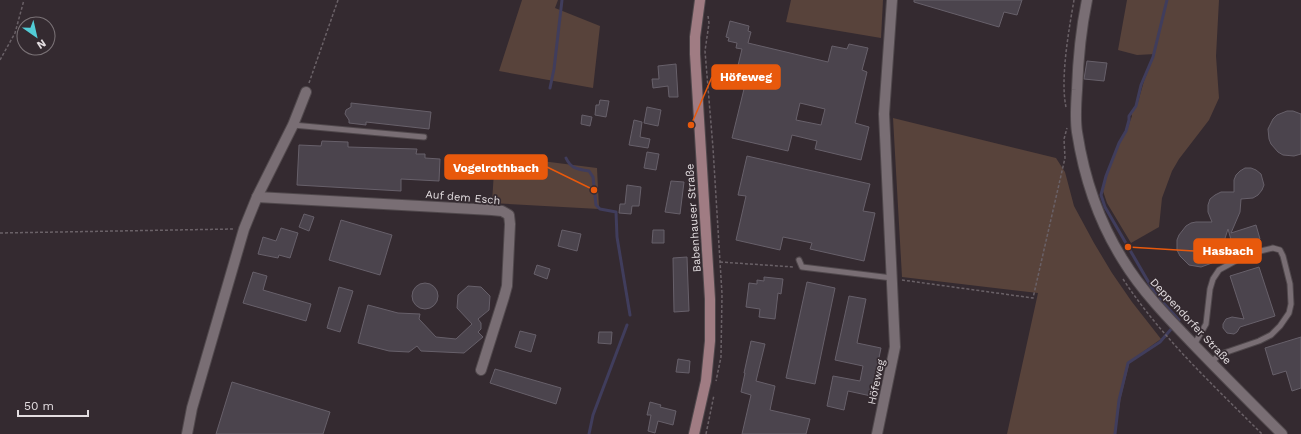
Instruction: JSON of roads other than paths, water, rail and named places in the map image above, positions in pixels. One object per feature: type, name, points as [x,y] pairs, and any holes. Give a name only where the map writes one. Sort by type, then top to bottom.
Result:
[{"type":"main road","name":"Babenhauser Straße","points":[[694,434],[706,381],[710,341],[710,285],[694,54],[700,0]]},
{"type":"street","name":"Höfeweg","points":[[877,434],[895,347],[884,114],[892,0]]},
{"type":"street","name":"Deppendorfer Straße","points":[[1087,0],[1078,67],[1076,109],[1077,132],[1097,210],[1123,260],[1168,318],[1282,434]]},
{"type":"street","points":[[187,434],[192,408],[244,229],[257,197],[293,125],[306,92]]},
{"type":"street","name":"Auf dem Esch","points":[[257,197],[492,210],[502,211],[509,215],[510,224],[507,286],[481,370]]},
{"type":"lane","points":[[293,125],[424,137]]},
{"type":"lane","points":[[1194,345],[1206,324],[1210,289],[1213,279],[1219,270],[1248,254],[1273,248],[1280,250],[1290,284],[1292,304],[1289,313],[1280,326],[1270,335],[1259,341],[1221,354],[1211,362]]},
{"type":"lane","points":[[798,260],[802,267],[892,278]]},
{"type":"waterway","points":[[550,88],[554,69],[562,0]]},
{"type":"waterway","points":[[1115,434],[1119,400],[1128,363],[1160,342],[1179,320],[1156,295],[1105,207],[1101,195],[1106,176],[1119,143],[1126,131],[1129,116],[1136,106],[1141,85],[1153,57],[1167,0]]},
{"type":"waterway","points":[[566,158],[570,164],[578,169],[589,171],[593,177],[596,205],[600,209],[616,212],[617,237],[630,315]]},
{"type":"waterway","points":[[589,434],[593,415],[627,325]]},
{"type":"place","name":"Höfeweg","points":[[691,125]]},
{"type":"place","name":"Vogelrothbach","points":[[594,190]]},
{"type":"place","name":"Hasbach","points":[[1128,247]]}]
